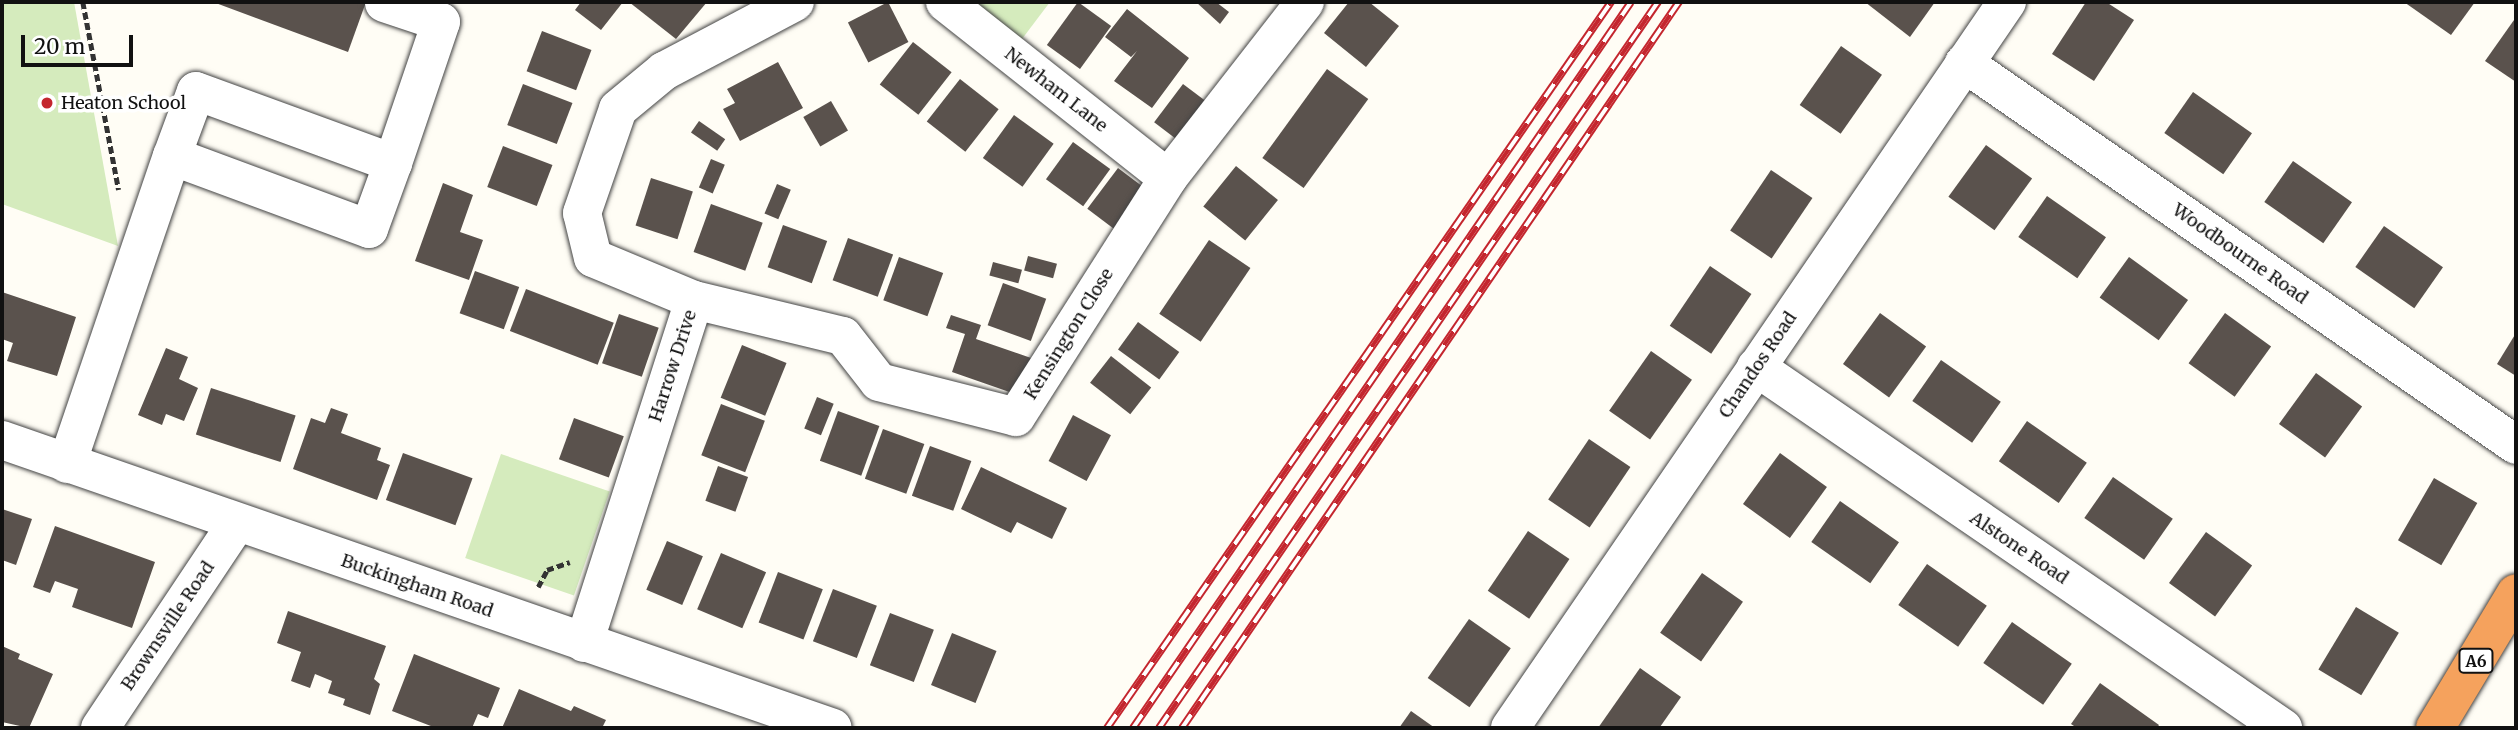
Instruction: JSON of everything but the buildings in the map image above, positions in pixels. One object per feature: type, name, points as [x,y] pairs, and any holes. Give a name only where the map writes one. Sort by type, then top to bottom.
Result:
[{"type":"highway","name":"A6","points":[[2435,728],[2516,593]]},
{"type":"street","name":"Harrow Drive","points":[[584,643],[694,300],[593,258],[582,212],[618,109],[664,71],[795,2]]},
{"type":"street","name":"Newham Lane","points":[[945,2],[1168,178]]},
{"type":"street","name":"Kensington Close","points":[[694,300],[843,336],[879,382],[1016,417],[1168,178],[1305,2]]},
{"type":"street","name":"Chandos Road","points":[[1510,728],[2007,2]]},
{"type":"street","points":[[172,156],[369,229],[441,22],[384,3]]},
{"type":"street","name":"Woodbourne Road","points":[[1964,63],[2516,445]]},
{"type":"street","points":[[67,464],[196,91],[393,163]]},
{"type":"street","name":"Alstone Road","points":[[1756,367],[2283,728]]},
{"type":"street","name":"Buckingham Road","points":[[2,440],[530,626],[833,728]]},
{"type":"street","name":"Brownsville Road","points":[[100,728],[236,524]]},
{"type":"path","points":[[83,2],[120,198]]},
{"type":"path","points":[[530,626],[539,583],[547,570],[586,562],[608,569]]},
{"type":"green space","name":"Heaton School","points":[[2,2],[74,2],[118,246],[2,204]]},
{"type":"green space","points":[[972,2],[1050,2],[1022,39]]},
{"type":"green space","points":[[501,454],[610,491],[574,595],[465,558]]},
{"type":"railway","points":[[1107,728],[1611,2]]},
{"type":"railway","points":[[1133,728],[1631,2]]},
{"type":"railway","points":[[1159,728],[1658,2]]},
{"type":"railway","points":[[1182,728],[1679,2]]},
{"type":"place","name":"Heaton School","points":[[47,103]]}]
